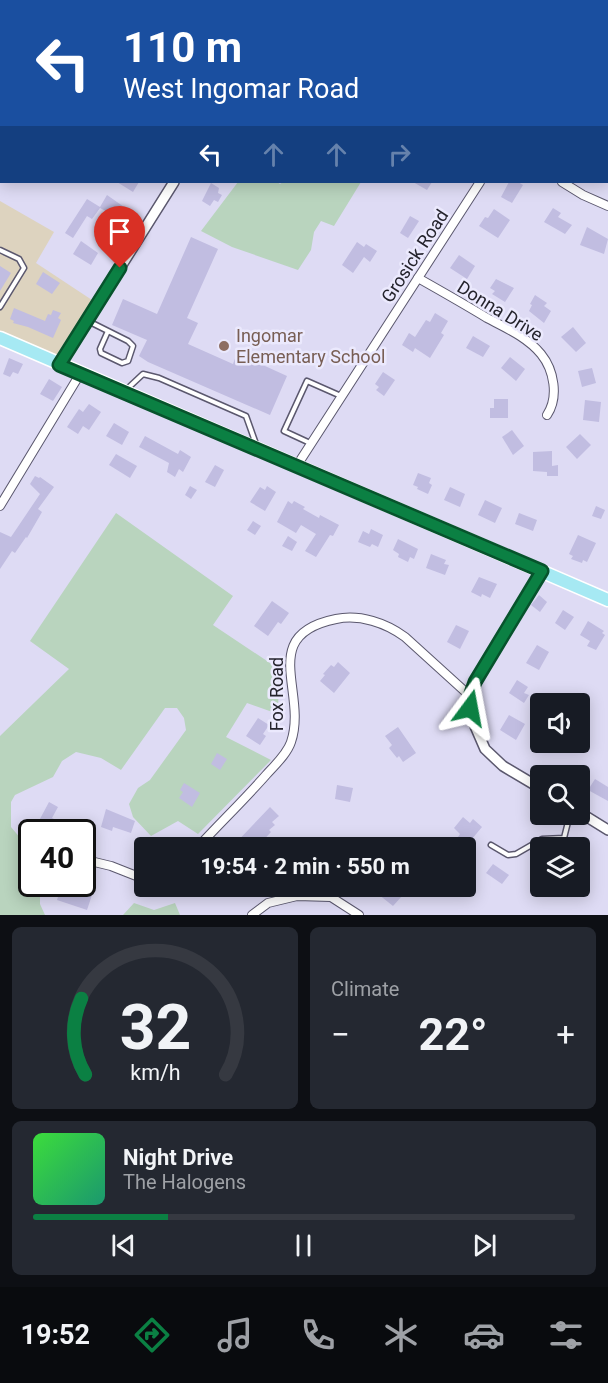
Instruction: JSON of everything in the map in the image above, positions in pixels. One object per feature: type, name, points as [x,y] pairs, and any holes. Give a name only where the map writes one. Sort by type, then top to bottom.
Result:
[{"type":"main road","points":[[0,338],[296,467],[607,598]]},
{"type":"street","points":[[59,365],[173,183]]},
{"type":"street","name":"Grosick Road","points":[[296,467],[479,183]]},
{"type":"street","points":[[564,183],[608,206]]},
{"type":"street","name":"Donna Drive","points":[[418,278],[517,334],[541,354],[548,366],[553,384],[553,400],[547,415]]},
{"type":"street","points":[[0,506],[80,374]]},
{"type":"street","points":[[530,782],[503,765],[485,749],[471,719],[470,696],[485,664],[542,571]]},
{"type":"street","name":"Fox Road","points":[[207,837],[264,777],[290,744],[294,716],[290,655],[293,644],[306,630],[341,618],[362,619],[380,624],[405,637],[470,696]]},
{"type":"street","points":[[590,819],[608,830]]},
{"type":"street","points":[[96,862],[134,875]]},
{"type":"street","points":[[252,915],[268,903],[297,896],[331,897],[360,915]]},
{"type":"lane","points":[[0,250],[19,259],[24,268],[1,305]]},
{"type":"lane","points":[[87,320],[128,341],[133,346],[128,361],[123,363],[101,353],[100,349],[108,331]]},
{"type":"lane","points":[[124,393],[143,374],[159,378],[246,416],[258,450]]},
{"type":"lane","points":[[311,444],[284,431],[307,381],[342,397]]},
{"type":"lane","points":[[491,845],[508,855],[516,854],[542,839],[564,838],[567,825]]},
{"type":"shaded area","points":[[0,201],[54,232],[36,263],[92,300],[56,356],[0,331]]},
{"type":"green space","points":[[237,183],[360,183],[334,226],[321,221],[314,232],[311,250],[298,270],[232,247],[201,231]]},
{"type":"green space","points":[[116,513],[233,596],[213,625],[279,669],[278,714],[247,703],[226,737],[271,760],[198,834],[178,821],[151,836],[133,817],[129,804],[138,788],[150,780],[186,730],[184,718],[177,708],[165,708],[121,770],[101,758],[76,752],[62,761],[53,777],[15,795],[11,802],[11,827],[18,835],[18,897],[40,897],[40,904],[45,915],[0,915],[0,736],[69,669],[30,641]]},
{"type":"green space","points":[[134,903],[154,910],[175,903],[180,915],[123,915]]},
{"type":"building","points":[[119,183],[138,183],[133,192]]},
{"type":"building","points":[[211,183],[219,188],[218,193],[222,195],[218,202],[214,200],[210,206],[202,201]]},
{"type":"building","points":[[415,183],[431,183],[427,190]]},
{"type":"building","points":[[508,183],[523,185],[512,203],[501,197]]},
{"type":"building","points":[[107,195],[127,209],[121,219],[100,208],[92,219],[87,216],[73,238],[65,233],[87,199],[100,207]]},
{"type":"building","points":[[553,208],[561,213],[558,217],[572,225],[565,234],[544,222]]},
{"type":"building","points":[[494,209],[510,220],[498,238],[479,226]]},
{"type":"building","points":[[410,216],[419,221],[408,238],[400,233]]},
{"type":"building","points":[[587,227],[608,239],[604,254],[580,245]]},
{"type":"building","points":[[191,237],[218,249],[187,318],[198,323],[188,344],[233,364],[237,353],[242,355],[243,353],[254,358],[252,360],[287,376],[270,415],[148,362],[139,356],[147,340],[112,325],[123,299],[157,314]]},
{"type":"building","points":[[81,241],[98,253],[91,265],[73,254]]},
{"type":"building","points":[[357,242],[364,247],[366,244],[377,251],[370,262],[364,257],[353,273],[342,265]]},
{"type":"building","points":[[459,255],[475,266],[467,279],[450,268]]},
{"type":"building","points":[[0,266],[11,273],[0,291]]},
{"type":"building","points":[[43,272],[60,283],[52,294],[36,284]]},
{"type":"building","points":[[496,279],[514,288],[505,302],[492,294],[495,291],[490,288]]},
{"type":"building","points":[[535,295],[547,303],[544,306],[551,311],[544,323],[529,311]]},
{"type":"building","points":[[14,308],[45,321],[53,310],[61,313],[58,318],[61,320],[53,338],[13,323],[14,321],[10,319]]},
{"type":"building","points":[[435,313],[448,321],[441,333],[444,335],[430,358],[415,348],[413,352],[402,345],[409,333],[415,337],[426,320],[430,322]]},
{"type":"building","points":[[573,327],[586,343],[576,352],[561,337]]},
{"type":"building","points":[[473,336],[490,346],[483,357],[466,348]]},
{"type":"building","points":[[510,357],[525,369],[516,381],[501,368]]},
{"type":"building","points":[[9,358],[23,364],[18,374],[13,372],[10,377],[3,374]]},
{"type":"building","points":[[592,368],[596,383],[582,387],[578,371]]},
{"type":"building","points":[[383,372],[395,380],[384,396],[376,390],[379,387],[375,384]]},
{"type":"building","points":[[49,379],[62,387],[53,401],[40,394]]},
{"type":"building","points":[[494,399],[508,399],[508,418],[490,418],[490,408],[494,408]]},
{"type":"building","points":[[585,400],[601,402],[599,422],[583,420]]},
{"type":"building","points":[[89,404],[101,412],[89,430],[83,426],[78,434],[67,427],[79,409],[83,412]]},
{"type":"building","points":[[114,423],[129,432],[122,445],[106,436]]},
{"type":"building","points":[[512,430],[524,446],[513,455],[502,437]]},
{"type":"building","points":[[580,434],[591,445],[577,459],[566,447]]},
{"type":"building","points":[[145,436],[178,454],[180,450],[191,457],[183,472],[179,469],[175,477],[167,472],[169,463],[139,447]]},
{"type":"building","points":[[552,451],[552,466],[558,465],[558,476],[547,476],[547,472],[533,471],[533,452]]},
{"type":"building","points":[[116,454],[137,466],[130,478],[109,465]]},
{"type":"building","points":[[215,465],[224,470],[215,487],[205,482]]},
{"type":"building","points":[[418,473],[431,478],[429,483],[432,485],[428,494],[413,485]]},
{"type":"building","points":[[35,476],[54,487],[38,509],[42,512],[27,538],[15,553],[12,551],[0,569],[0,532],[11,537],[40,494],[30,484]]},
{"type":"building","points":[[190,486],[197,490],[191,499],[185,495]]},
{"type":"building","points":[[267,486],[276,492],[265,511],[250,502],[260,487],[265,490]]},
{"type":"building","points":[[450,487],[465,494],[460,507],[444,500]]},
{"type":"building","points":[[485,500],[502,508],[495,523],[478,515]]},
{"type":"building","points":[[288,501],[292,504],[294,501],[319,518],[320,515],[339,525],[316,557],[305,551],[316,534],[301,525],[296,533],[277,522]]},
{"type":"building","points":[[596,506],[605,510],[601,519],[592,516]]},
{"type":"building","points":[[519,513],[537,520],[533,531],[515,524]]},
{"type":"building","points":[[253,521],[261,526],[255,535],[247,530]]},
{"type":"building","points":[[371,529],[383,535],[378,547],[372,544],[370,547],[358,542],[363,531],[369,534]]},
{"type":"building","points":[[578,535],[596,543],[587,562],[583,560],[582,563],[571,559],[573,556],[569,554]]},
{"type":"building","points":[[288,536],[297,542],[292,551],[282,546]]},
{"type":"building","points":[[398,539],[418,549],[414,559],[410,557],[408,562],[398,557],[399,554],[393,550]]},
{"type":"building","points":[[431,554],[446,560],[444,564],[449,565],[445,575],[426,568]]},
{"type":"building","points":[[479,577],[497,584],[490,598],[471,592]]},
{"type":"building","points":[[539,595],[547,602],[540,612],[531,605]]},
{"type":"building","points":[[272,601],[289,613],[281,624],[278,622],[268,636],[254,626]]},
{"type":"building","points":[[563,610],[574,617],[565,630],[555,623]]},
{"type":"building","points":[[588,621],[604,631],[602,633],[605,635],[596,650],[587,646],[590,641],[580,635]]},
{"type":"building","points":[[456,625],[469,631],[460,649],[447,642]]},
{"type":"building","points":[[537,645],[549,652],[539,670],[526,663]]},
{"type":"building","points":[[338,662],[350,673],[334,693],[320,681],[331,665],[334,667]]},
{"type":"building","points":[[517,680],[528,687],[524,693],[529,695],[524,703],[509,693]]},
{"type":"building","points":[[509,715],[525,724],[516,740],[500,730]]},
{"type":"building","points":[[258,718],[269,725],[260,745],[246,736]]},
{"type":"building","points":[[398,727],[416,753],[403,762],[389,748],[392,745],[385,736]]},
{"type":"building","points":[[217,753],[227,759],[220,770],[211,764]]},
{"type":"building","points":[[595,779],[608,787],[608,801],[590,791]]},
{"type":"building","points":[[184,783],[200,793],[192,807],[179,798],[183,792],[180,790]]},
{"type":"building","points":[[337,785],[353,788],[350,802],[335,799]]},
{"type":"building","points":[[49,802],[58,807],[52,818],[54,819],[40,819]]},
{"type":"building","points":[[270,807],[279,816],[272,822],[275,825],[269,830],[271,832],[266,837],[241,837]]},
{"type":"building","points":[[106,809],[135,821],[131,833],[113,827],[112,831],[101,827]]},
{"type":"building","points":[[463,817],[470,823],[473,819],[482,827],[474,837],[458,837],[460,834],[454,828]]},
{"type":"building","points":[[493,864],[509,875],[502,884],[486,873]]},
{"type":"building","points":[[58,897],[91,897],[87,910],[57,900]]},
{"type":"building","points":[[382,897],[401,897],[393,906]]},
{"type":"place","name":"Ingomar Elementary School","points":[[224,346]]},
{"type":"route","points":[[120,268],[59,365],[542,571],[475,682],[470,696],[470,708]]}]
